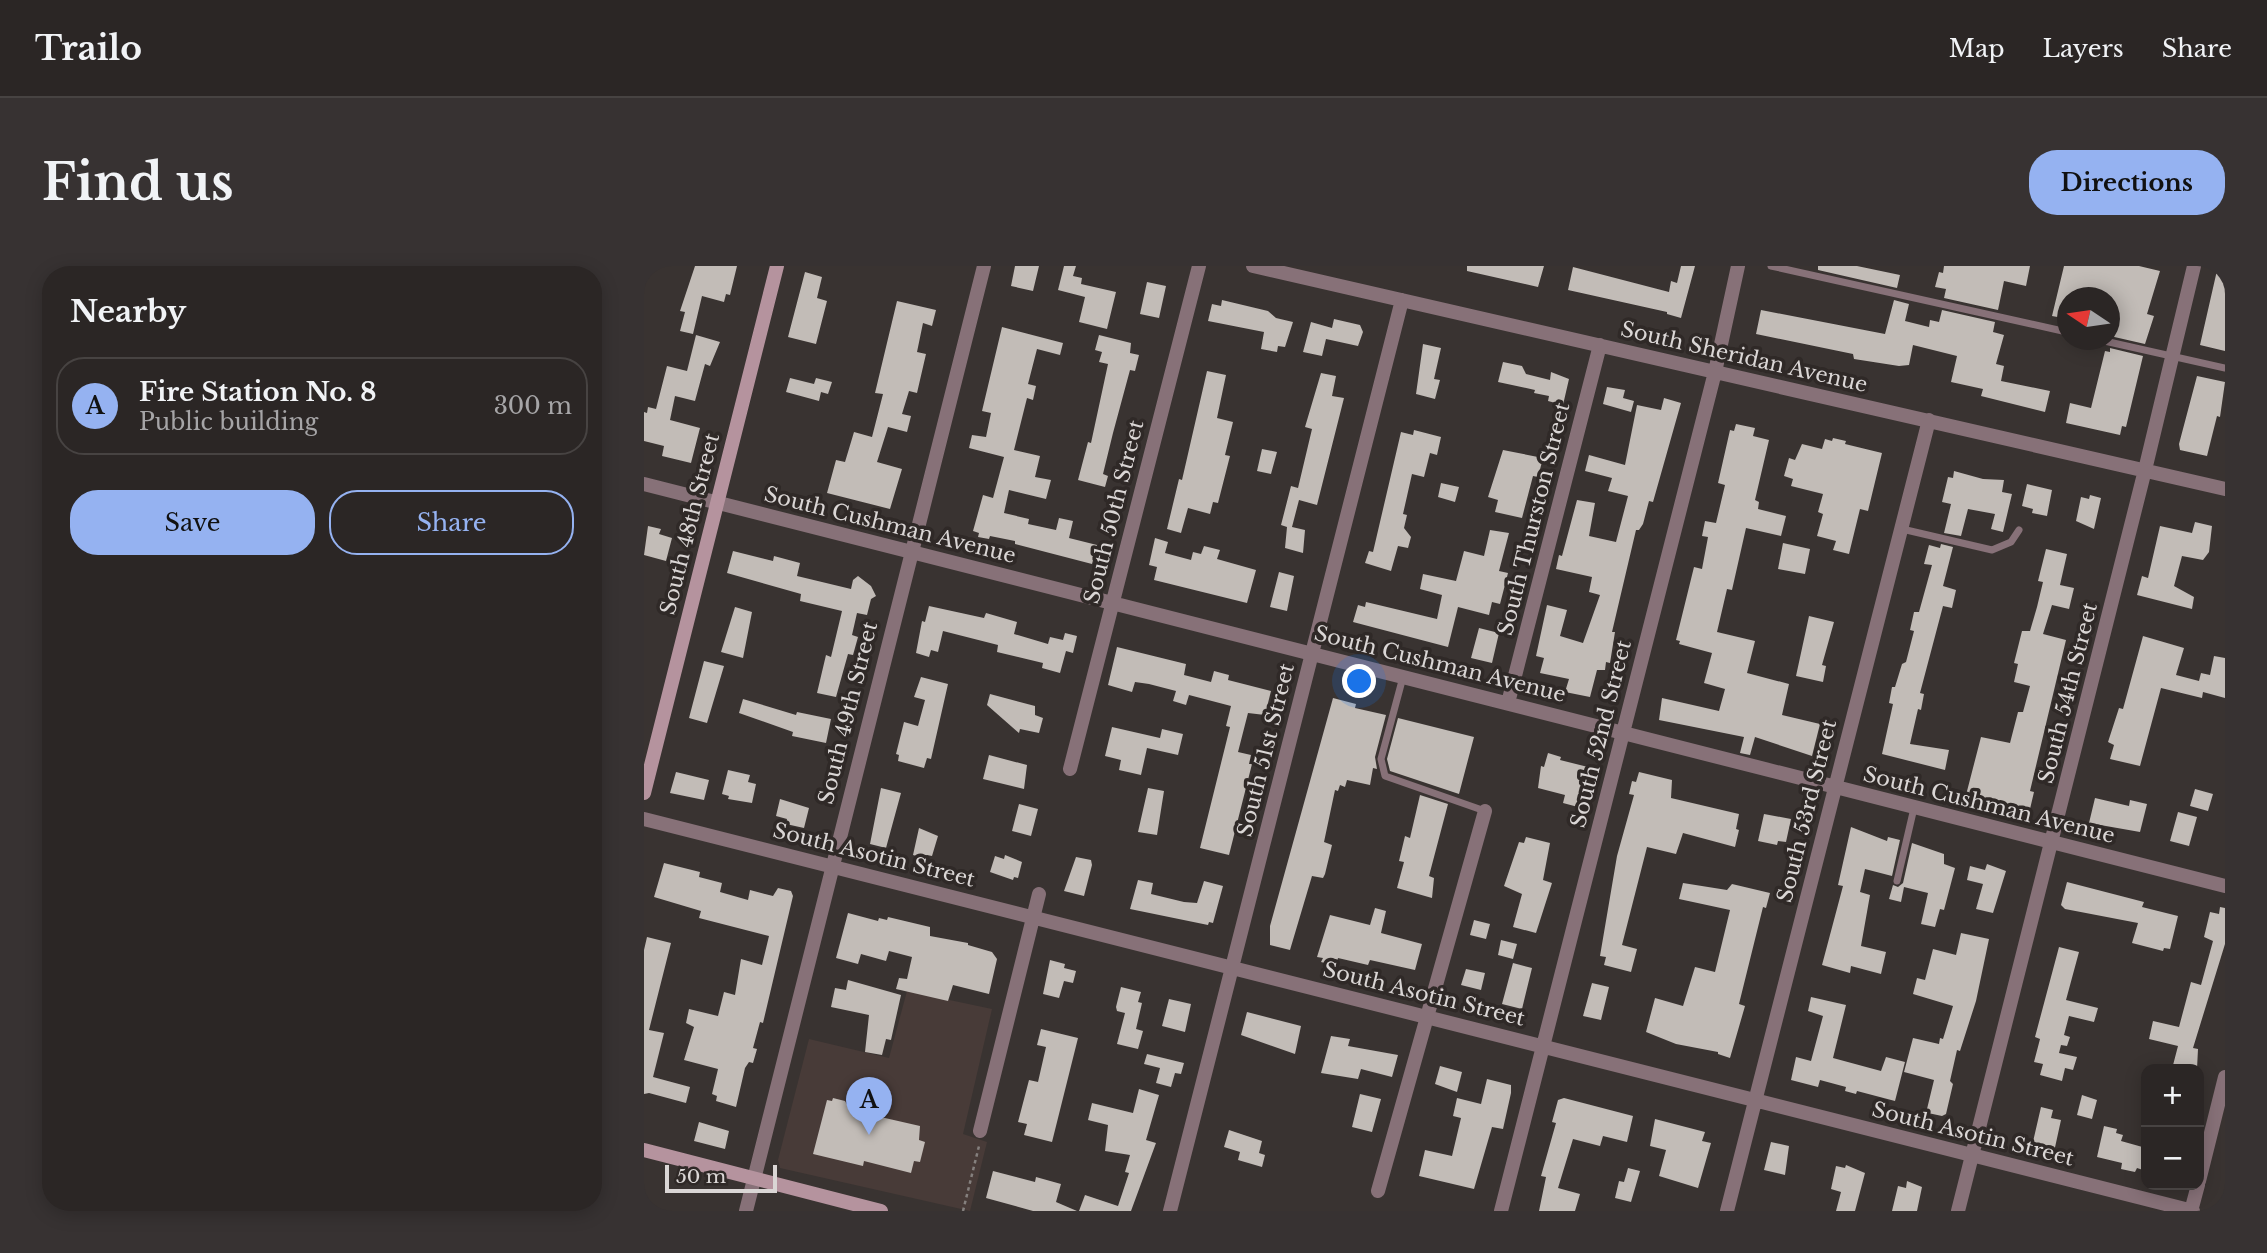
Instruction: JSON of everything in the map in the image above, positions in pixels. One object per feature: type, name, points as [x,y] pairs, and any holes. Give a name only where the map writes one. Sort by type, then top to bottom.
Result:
[{"type":"main road","name":"South 48th Street","points":[[644,793],[777,266]]},
{"type":"main road","points":[[644,1150],[881,1211]]},
{"type":"street","name":"South 49th Street","points":[[746,1211],[984,266]]},
{"type":"street","name":"South 50th Street","points":[[1070,769],[1199,266]]},
{"type":"street","name":"South Sheridan Avenue","points":[[1253,266],[1284,269],[1402,300],[2225,489]]},
{"type":"street","name":"South 52nd Street","points":[[1501,1211],[1715,372],[1738,266]]},
{"type":"street","name":"South 54th Street","points":[[1958,1211],[2146,470],[2194,266]]},
{"type":"street","name":"South 51st Street","points":[[1170,1211],[1402,300]]},
{"type":"street","name":"South Thurston Street","points":[[1508,703],[1600,345]]},
{"type":"street","name":"South 53rd Street","points":[[1727,1211],[1928,421]]},
{"type":"street","name":"South Cushman Avenue","points":[[644,484],[2225,886]]},
{"type":"street","points":[[1378,1191],[1485,811]]},
{"type":"street","name":"South Asotin Street","points":[[644,819],[2192,1211]]},
{"type":"street","points":[[980,1131],[1039,894]]},
{"type":"street","points":[[2204,1159],[2225,1077]]},
{"type":"street","points":[[2192,1211],[2196,1190]]},
{"type":"lane","points":[[1771,266],[2057,330]]},
{"type":"lane","points":[[2120,344],[2225,368]]},
{"type":"lane","points":[[1901,529],[1992,550],[2011,542],[2019,530]]},
{"type":"lane","points":[[1403,677],[1381,759],[1385,776],[1485,811]]},
{"type":"lane","points":[[1897,881],[1914,808]]},
{"type":"path","points":[[963,1211],[982,1138],[980,1131]]},
{"type":"shaded area","points":[[907,991],[992,1009],[963,1134],[987,1142],[970,1211],[780,1168],[778,1160],[809,1039],[889,1058]]},
{"type":"building","points":[[695,266],[737,266],[730,295],[726,294],[724,302],[702,296],[693,334],[680,331],[685,312],[680,311]]},
{"type":"building","points":[[1015,266],[1039,266],[1033,291],[1011,286]]},
{"type":"building","points":[[1064,266],[1076,266],[1073,276],[1082,278],[1081,284],[1116,292],[1107,329],[1079,322],[1085,297],[1058,290]]},
{"type":"building","points":[[1467,266],[1544,266],[1538,287],[1467,271]]},
{"type":"building","points":[[1681,266],[1695,266],[1681,318],[1667,312],[1568,290],[1573,267],[1669,292],[1671,281],[1677,283]]},
{"type":"building","points":[[1818,266],[1857,266],[1900,275],[1897,288],[1818,270]]},
{"type":"building","points":[[1944,266],[2030,266],[2026,286],[2004,281],[1998,310],[1944,298],[1946,289],[1935,287],[1939,272],[1943,273]]},
{"type":"building","points":[[2064,266],[2139,266],[2160,271],[2147,314],[2154,316],[2145,344],[2120,338],[2120,287],[2059,287]]},
{"type":"building","points":[[2218,266],[2225,266],[2225,351],[2200,345]]},
{"type":"building","points":[[805,272],[822,277],[817,298],[827,301],[816,344],[788,337]]},
{"type":"building","points":[[1147,282],[1166,286],[1159,318],[1140,314]]},
{"type":"building","points":[[2057,295],[2057,317],[2052,316]]},
{"type":"building","points":[[1222,300],[1268,311],[1276,318],[1293,322],[1285,347],[1278,346],[1277,352],[1261,349],[1264,332],[1208,321],[1212,304],[1221,306]]},
{"type":"building","points":[[1894,300],[1909,304],[1905,321],[1929,327],[1930,320],[1939,322],[1942,310],[1995,322],[1993,332],[2004,335],[1996,364],[2004,366],[2001,381],[2050,391],[2045,412],[1981,396],[1983,389],[1951,382],[1957,356],[1913,345],[1909,365],[1899,366],[1854,359],[1853,354],[1756,334],[1761,310],[1885,334]]},
{"type":"building","points":[[897,301],[936,310],[932,326],[923,323],[917,352],[926,354],[917,393],[909,391],[902,414],[911,416],[907,432],[888,427],[877,462],[902,469],[890,509],[827,493],[836,460],[845,462],[854,432],[872,437],[883,394],[875,393]]},
{"type":"building","points":[[1334,319],[1360,325],[1363,332],[1358,346],[1326,339],[1322,356],[1303,352],[1311,322],[1332,328]]},
{"type":"building","points":[[1002,327],[1063,343],[1060,355],[1037,349],[1028,384],[1036,386],[1033,400],[1027,398],[1014,450],[1040,456],[1035,477],[1051,480],[1046,499],[1009,490],[1004,513],[1029,519],[1028,524],[1056,530],[1059,518],[1073,521],[1069,538],[1097,545],[1092,564],[1015,544],[1015,541],[990,536],[989,539],[978,537],[979,533],[973,531],[983,495],[993,498],[1004,457],[969,448],[972,435],[986,437],[991,413],[982,411]]},
{"type":"building","points":[[696,335],[720,342],[710,366],[705,364],[695,401],[675,396],[670,420],[700,428],[691,463],[662,456],[664,446],[644,441],[644,412],[647,413],[648,407],[656,409],[667,366],[687,371]]},
{"type":"building","points":[[1099,335],[1131,343],[1130,353],[1139,355],[1135,371],[1130,370],[1113,433],[1103,474],[1108,476],[1105,487],[1078,480],[1088,442],[1091,443],[1108,364],[1099,362],[1102,352],[1095,350]]},
{"type":"building","points":[[1423,344],[1441,348],[1434,379],[1440,380],[1435,399],[1416,394]]},
{"type":"building","points":[[2118,350],[2143,356],[2126,427],[2122,426],[2120,435],[2066,423],[2070,403],[2091,408],[2105,351]]},
{"type":"building","points":[[1503,362],[1522,366],[1526,374],[1550,380],[1551,372],[1569,379],[1563,405],[1548,401],[1549,396],[1534,393],[1535,390],[1498,382]]},
{"type":"building","points":[[1207,371],[1226,375],[1217,418],[1233,422],[1225,455],[1230,456],[1218,503],[1213,502],[1210,514],[1188,508],[1181,533],[1167,529],[1179,479],[1182,480]]},
{"type":"building","points":[[1321,373],[1336,376],[1332,396],[1344,398],[1317,505],[1299,500],[1292,527],[1305,530],[1303,553],[1285,548],[1287,527],[1281,525],[1291,486],[1298,488],[1312,429],[1305,427]]},
{"type":"building","points":[[2197,376],[2225,382],[2220,417],[2217,416],[2207,456],[2180,450],[2179,444]]},
{"type":"building","points":[[790,378],[814,384],[816,378],[832,382],[828,394],[821,392],[819,401],[786,392]]},
{"type":"building","points":[[1607,387],[1625,390],[1623,398],[1634,401],[1631,412],[1603,404]]},
{"type":"building","points":[[1664,398],[1681,403],[1653,502],[1649,501],[1643,524],[1636,530],[1612,632],[1615,632],[1610,663],[1606,662],[1605,670],[1597,670],[1590,697],[1565,692],[1569,679],[1540,673],[1544,658],[1536,656],[1547,605],[1567,610],[1560,636],[1583,643],[1600,595],[1589,592],[1592,577],[1556,569],[1559,555],[1562,556],[1577,500],[1595,503],[1589,536],[1616,542],[1628,496],[1608,491],[1612,478],[1585,471],[1589,455],[1625,465],[1637,405],[1661,410]]},
{"type":"building","points":[[1736,424],[1755,428],[1753,436],[1769,440],[1755,500],[1759,502],[1758,509],[1786,516],[1781,536],[1746,528],[1732,590],[1727,589],[1717,632],[1755,641],[1747,673],[1789,684],[1782,715],[1820,724],[1812,756],[1755,737],[1750,755],[1740,753],[1744,737],[1659,720],[1662,698],[1719,711],[1725,689],[1704,683],[1712,653],[1679,644],[1680,641],[1676,640],[1694,567],[1702,569],[1708,537],[1702,536],[1705,521],[1716,523],[1725,485],[1718,483],[1730,430],[1734,431]]},
{"type":"building","points":[[1414,430],[1441,437],[1437,455],[1430,453],[1424,477],[1412,474],[1403,514],[1407,515],[1404,528],[1411,537],[1408,548],[1398,546],[1391,571],[1365,563],[1369,551],[1373,552],[1401,432],[1413,435]]},
{"type":"building","points":[[1833,438],[1846,441],[1845,444],[1882,453],[1868,511],[1860,509],[1849,554],[1833,550],[1836,541],[1817,536],[1823,514],[1818,512],[1823,494],[1791,486],[1793,479],[1784,476],[1789,458],[1795,460],[1802,444],[1822,449],[1825,439],[1832,441]]},
{"type":"building","points":[[1262,449],[1277,452],[1271,474],[1257,471]]},
{"type":"building","points":[[1503,450],[1543,458],[1538,477],[1533,476],[1522,518],[1495,512],[1498,500],[1488,497]]},
{"type":"building","points":[[1954,471],[1983,479],[2004,480],[2002,492],[2012,494],[2003,532],[1991,529],[1995,514],[1968,509],[1961,536],[1944,533],[1951,504],[1942,502],[1948,477],[1953,478]]},
{"type":"building","points":[[1441,483],[1459,487],[1455,502],[1438,497]]},
{"type":"building","points":[[2027,484],[2052,490],[2047,516],[2032,513],[2033,509],[2022,506]]},
{"type":"building","points":[[2090,495],[2101,498],[2094,529],[2076,521],[2081,497],[2089,499]]},
{"type":"building","points":[[2195,522],[2212,526],[2209,552],[2203,560],[2182,556],[2174,586],[2194,597],[2192,609],[2137,595],[2142,576],[2148,578],[2160,526],[2192,533]]},
{"type":"building","points":[[648,526],[661,529],[659,534],[672,538],[666,561],[644,555]]},
{"type":"building","points":[[1490,530],[1509,533],[1499,571],[1508,573],[1500,604],[1492,602],[1489,615],[1458,607],[1448,647],[1353,622],[1358,605],[1365,607],[1366,602],[1437,619],[1442,595],[1420,589],[1423,574],[1456,581],[1464,551],[1484,556]]},
{"type":"building","points":[[1155,538],[1168,542],[1165,553],[1191,560],[1193,552],[1201,554],[1204,546],[1220,550],[1217,559],[1256,570],[1247,603],[1154,580],[1157,567],[1149,565]]},
{"type":"building","points":[[1783,543],[1810,549],[1805,574],[1778,569]]},
{"type":"building","points":[[1941,544],[1953,547],[1943,586],[1956,590],[1952,608],[1943,606],[1920,693],[1924,694],[1921,710],[1918,709],[1910,744],[1949,750],[1945,770],[1882,754],[1893,704],[1889,703],[1892,687],[1895,687],[1902,664],[1906,662],[1914,631],[1910,630],[1914,612],[1919,612],[1932,565],[1924,564],[1929,545],[1940,548]]},
{"type":"building","points":[[2046,549],[2067,554],[2060,585],[2074,588],[2069,609],[2052,605],[2043,634],[2066,640],[2030,791],[2034,792],[2030,809],[2026,808],[2025,811],[1966,795],[1981,737],[2010,743],[2018,712],[2023,712],[2030,686],[2014,682],[2018,664],[2014,663],[2022,631],[2030,631],[2037,607],[2043,582],[2038,581]]},
{"type":"building","points":[[733,551],[773,561],[774,556],[800,563],[797,576],[851,589],[853,580],[858,576],[871,586],[876,596],[871,599],[867,615],[857,613],[852,635],[858,637],[853,655],[848,654],[836,697],[817,693],[826,655],[831,657],[842,611],[800,601],[801,594],[727,573]]},
{"type":"building","points":[[1279,572],[1294,576],[1287,611],[1270,607]]},
{"type":"building","points":[[929,606],[984,618],[986,613],[1017,622],[1014,634],[1048,644],[1050,637],[1063,640],[1065,633],[1077,636],[1073,653],[1066,651],[1060,673],[1042,668],[1043,663],[997,652],[998,645],[943,631],[938,652],[931,650],[929,657],[916,653],[922,621],[925,622]]},
{"type":"building","points":[[735,607],[752,612],[743,658],[721,652]]},
{"type":"building","points":[[1809,616],[1834,622],[1822,665],[1826,666],[1823,682],[1796,676]]},
{"type":"building","points":[[1479,628],[1499,633],[1492,663],[1471,658]]},
{"type":"building","points":[[2143,636],[2184,648],[2176,675],[2199,681],[2201,673],[2210,675],[2214,656],[2225,658],[2225,698],[2203,692],[2202,698],[2161,688],[2140,766],[2110,759],[2114,745],[2108,742],[2119,708],[2123,709]]},
{"type":"building","points":[[1117,647],[1186,664],[1184,675],[1211,682],[1214,671],[1229,675],[1228,680],[1271,691],[1265,715],[1248,713],[1238,752],[1251,755],[1249,764],[1252,764],[1229,855],[1200,848],[1230,727],[1226,726],[1231,706],[1189,695],[1186,705],[1173,701],[1176,691],[1149,684],[1135,682],[1132,692],[1108,685]]},
{"type":"building","points":[[704,661],[724,666],[707,723],[689,718]]},
{"type":"building","points":[[921,677],[948,684],[931,759],[927,758],[924,768],[898,761],[899,755],[896,754],[904,722],[918,726],[925,700],[914,697]]},
{"type":"building","points":[[990,694],[1035,706],[1035,715],[1043,718],[1039,733],[1020,729],[1019,733],[987,705]]},
{"type":"building","points":[[1333,698],[1356,704],[1355,708],[1386,715],[1375,757],[1377,769],[1373,768],[1370,785],[1347,780],[1345,787],[1340,785],[1338,791],[1335,790],[1324,842],[1332,845],[1325,874],[1323,878],[1312,876],[1290,950],[1270,945],[1270,926]]},
{"type":"building","points":[[743,699],[796,715],[797,712],[831,719],[826,743],[792,736],[793,732],[739,713]]},
{"type":"building","points":[[1398,718],[1474,737],[1459,794],[1390,771],[1387,759]]},
{"type":"building","points":[[1112,727],[1160,738],[1162,729],[1183,734],[1178,755],[1147,748],[1141,775],[1119,770],[1121,760],[1105,756]]},
{"type":"building","points":[[1548,753],[1561,757],[1560,760],[1588,767],[1578,807],[1563,803],[1565,795],[1538,788],[1541,766],[1544,767]]},
{"type":"building","points":[[989,755],[1027,765],[1024,789],[983,779]]},
{"type":"building","points":[[728,770],[750,775],[748,782],[756,784],[752,803],[728,799],[729,796],[722,794]]},
{"type":"building","points":[[676,772],[709,780],[704,800],[670,793]]},
{"type":"building","points":[[1639,772],[1672,780],[1671,798],[1739,814],[1736,829],[1739,830],[1735,847],[1683,833],[1676,854],[1647,847],[1622,945],[1637,949],[1631,972],[1604,965],[1606,957],[1600,956],[1617,856],[1634,795],[1629,794],[1632,781],[1636,782]]},
{"type":"building","points":[[881,788],[901,793],[886,848],[870,844]]},
{"type":"building","points":[[1148,788],[1164,791],[1157,835],[1138,832]]},
{"type":"building","points":[[2195,789],[2213,794],[2208,811],[2190,806]]},
{"type":"building","points":[[1420,795],[1448,804],[1429,876],[1434,878],[1432,898],[1397,888],[1404,862],[1399,861],[1405,836],[1410,838]]},
{"type":"building","points":[[2095,798],[2129,806],[2130,800],[2147,804],[2140,832],[2089,823]]},
{"type":"building","points":[[780,799],[809,808],[804,828],[786,824],[787,819],[776,816]]},
{"type":"building","points":[[1019,804],[1038,809],[1031,836],[1012,831]]},
{"type":"building","points":[[2178,812],[2197,817],[2189,846],[2170,841]]},
{"type":"building","points":[[1764,814],[1791,819],[1786,842],[1778,841],[1777,845],[1758,841]]},
{"type":"building","points":[[1851,827],[1887,841],[1888,837],[1900,840],[1892,876],[1865,869],[1860,892],[1870,895],[1861,946],[1886,952],[1881,974],[1851,966],[1850,973],[1822,965],[1843,886],[1838,885]]},
{"type":"building","points":[[919,828],[938,836],[932,856],[927,855],[926,859],[913,855]]},
{"type":"building","points":[[1526,837],[1550,843],[1543,880],[1552,883],[1536,933],[1513,927],[1522,894],[1504,886],[1519,842],[1524,843]]},
{"type":"building","points":[[1912,843],[1944,854],[1944,864],[1955,868],[1944,910],[1940,909],[1935,927],[1921,924],[1928,893],[1904,887],[1901,902],[1889,899],[1893,885],[1898,887],[1903,883]]},
{"type":"building","points":[[1005,855],[1022,862],[1018,878],[1014,877],[1013,880],[990,872],[995,856],[1004,859]]},
{"type":"building","points":[[1076,857],[1091,860],[1084,896],[1064,891]]},
{"type":"building","points":[[664,863],[700,872],[699,877],[722,883],[720,892],[748,900],[750,890],[773,896],[778,888],[791,891],[793,896],[763,1023],[760,1022],[753,1048],[757,1049],[753,1063],[749,1062],[745,1068],[736,1107],[716,1101],[717,1096],[712,1094],[718,1069],[684,1060],[694,1027],[686,1023],[689,1009],[718,1016],[724,992],[735,995],[741,959],[762,965],[769,936],[699,918],[701,911],[654,897]]},
{"type":"building","points":[[1987,864],[2006,871],[1993,913],[1976,909],[1983,884],[1967,880],[1970,866],[1985,870]]},
{"type":"building","points":[[1138,880],[1153,883],[1151,894],[1197,903],[1204,881],[1223,886],[1213,923],[1209,922],[1208,925],[1130,909]]},
{"type":"building","points":[[2067,882],[2144,902],[2142,907],[2178,916],[2170,949],[2164,948],[2163,951],[2132,943],[2138,923],[2065,909],[2061,905]]},
{"type":"building","points":[[1683,883],[1727,890],[1732,884],[1770,893],[1766,908],[1763,907],[1739,1004],[1745,1006],[1730,1058],[1718,1052],[1676,1044],[1646,1032],[1655,998],[1683,1006],[1695,967],[1715,972],[1730,910],[1679,899]]},
{"type":"building","points":[[2220,907],[2225,908],[2225,944],[2193,1048],[2198,1049],[2197,1064],[2173,1064],[2178,1046],[2149,1039],[2153,1021],[2179,1027],[2191,982],[2201,985],[2213,941],[2204,937],[2210,912],[2219,914]]},
{"type":"building","points":[[1375,908],[1386,911],[1381,933],[1422,944],[1415,970],[1370,960],[1368,965],[1338,958],[1336,966],[1321,962],[1323,958],[1317,957],[1330,915],[1370,925]]},
{"type":"building","points":[[848,913],[878,921],[879,918],[887,920],[888,917],[930,927],[930,936],[968,943],[992,952],[997,959],[989,994],[953,985],[948,1001],[896,989],[899,978],[907,979],[912,957],[889,951],[886,961],[861,954],[858,964],[836,958]]},
{"type":"building","points":[[1474,920],[1490,924],[1486,939],[1470,935]]},
{"type":"building","points":[[1961,933],[1989,939],[1976,1001],[1960,1051],[1957,1050],[1946,1114],[1942,1116],[1928,1113],[1927,1109],[1934,1080],[1904,1072],[1913,1038],[1939,1044],[1953,1006],[1913,994],[1917,978],[1925,980],[1933,949],[1956,955]]},
{"type":"building","points":[[647,937],[671,943],[649,1030],[664,1033],[653,1077],[690,1087],[686,1103],[644,1094],[644,950]]},
{"type":"building","points":[[1501,940],[1517,944],[1513,959],[1498,955]]},
{"type":"building","points":[[2059,947],[2079,952],[2066,1000],[2098,1008],[2094,1022],[2069,1016],[2064,1035],[2070,1037],[2067,1046],[2061,1045],[2059,1053],[2077,1057],[2073,1070],[2065,1068],[2062,1081],[2040,1075],[2043,1064],[2034,1062],[2040,1039],[2035,1037]]},
{"type":"building","points":[[1050,960],[1065,964],[1064,968],[1076,971],[1073,983],[1064,981],[1059,998],[1043,994]]},
{"type":"building","points":[[1513,963],[1532,968],[1522,1009],[1502,1004]]},
{"type":"building","points":[[1466,969],[1485,973],[1481,990],[1461,985]]},
{"type":"building","points":[[848,980],[901,995],[891,1040],[886,1039],[882,1055],[865,1052],[869,1015],[831,1007],[835,988],[846,990]]},
{"type":"building","points":[[1592,983],[1609,987],[1601,1020],[1583,1016]]},
{"type":"building","points":[[1121,987],[1141,992],[1138,1002],[1142,1003],[1136,1029],[1143,1031],[1138,1049],[1117,1044],[1125,1013],[1117,1011],[1116,1007]]},
{"type":"building","points":[[1811,997],[1846,1005],[1833,1058],[1881,1071],[1886,1057],[1905,1062],[1895,1101],[1857,1091],[1856,1094],[1845,1091],[1846,1087],[1820,1080],[1818,1087],[1791,1080],[1796,1057],[1811,1061],[1823,1016],[1808,1011]]},
{"type":"building","points":[[1169,999],[1191,1004],[1185,1032],[1162,1026]]},
{"type":"building","points":[[1247,1012],[1301,1026],[1295,1054],[1241,1035]]},
{"type":"building","points":[[1041,1029],[1078,1038],[1052,1142],[1024,1135],[1027,1124],[1018,1122],[1029,1080],[1038,1082],[1046,1047],[1037,1045]]},
{"type":"building","points":[[1331,1036],[1350,1039],[1348,1046],[1398,1055],[1392,1077],[1361,1069],[1358,1079],[1321,1073]]},
{"type":"building","points":[[1147,1054],[1184,1063],[1181,1074],[1175,1073],[1171,1087],[1156,1083],[1160,1068],[1144,1064]]},
{"type":"building","points":[[1440,1066],[1462,1072],[1457,1092],[1435,1084]]},
{"type":"building","points":[[1487,1079],[1511,1085],[1511,1093],[1503,1129],[1492,1127],[1474,1189],[1419,1176],[1425,1150],[1452,1156],[1461,1118],[1453,1116],[1457,1098],[1481,1104]]},
{"type":"building","points":[[1139,1089],[1159,1095],[1146,1140],[1156,1143],[1131,1211],[1079,1211],[1085,1195],[1118,1206],[1129,1173],[1125,1172],[1130,1155],[1105,1151],[1108,1125],[1088,1120],[1092,1103],[1133,1113]]},
{"type":"building","points":[[1360,1094],[1381,1099],[1372,1132],[1352,1127]]},
{"type":"building","points":[[2082,1095],[2097,1100],[2092,1119],[2077,1115]]},
{"type":"building","points":[[833,1098],[845,1101],[850,1110],[920,1126],[919,1140],[925,1142],[920,1162],[914,1161],[911,1173],[864,1161],[863,1166],[813,1154],[827,1100],[832,1101]]},
{"type":"building","points":[[1564,1098],[1633,1116],[1627,1142],[1603,1136],[1600,1146],[1573,1139],[1558,1188],[1580,1194],[1575,1211],[1539,1211],[1546,1177],[1541,1176],[1556,1123],[1552,1122],[1558,1100]]},
{"type":"building","points":[[2041,1107],[2053,1110],[2051,1118],[2061,1120],[2054,1152],[2032,1146]]},
{"type":"building","points":[[1655,1119],[1705,1132],[1702,1141],[1711,1143],[1698,1188],[1659,1176],[1666,1150],[1650,1146]]},
{"type":"building","points":[[699,1122],[729,1131],[725,1149],[694,1141]]},
{"type":"building","points":[[2104,1126],[2117,1129],[2116,1133],[2123,1135],[2121,1141],[2141,1147],[2141,1169],[2137,1168],[2135,1172],[2121,1169],[2122,1163],[2097,1157]]},
{"type":"building","points":[[1229,1130],[1262,1141],[1259,1153],[1265,1155],[1262,1167],[1238,1160],[1240,1152],[1224,1147]]},
{"type":"building","points":[[1771,1142],[1789,1146],[1785,1175],[1764,1170]]},
{"type":"building","points":[[1846,1165],[1865,1173],[1855,1211],[1836,1211],[1841,1192],[1831,1189],[1836,1166],[1845,1168]]},
{"type":"building","points":[[1628,1168],[1640,1171],[1631,1202],[1615,1198],[1619,1181],[1624,1182]]},
{"type":"building","points":[[993,1171],[1035,1182],[1036,1177],[1061,1184],[1056,1202],[1077,1211],[1033,1211],[986,1198]]},
{"type":"building","points":[[1907,1181],[1922,1187],[1917,1211],[1892,1211],[1898,1186],[1906,1188]]},
{"type":"place","name":"Fire Station No. 8","points":[[869,1135]]}]
